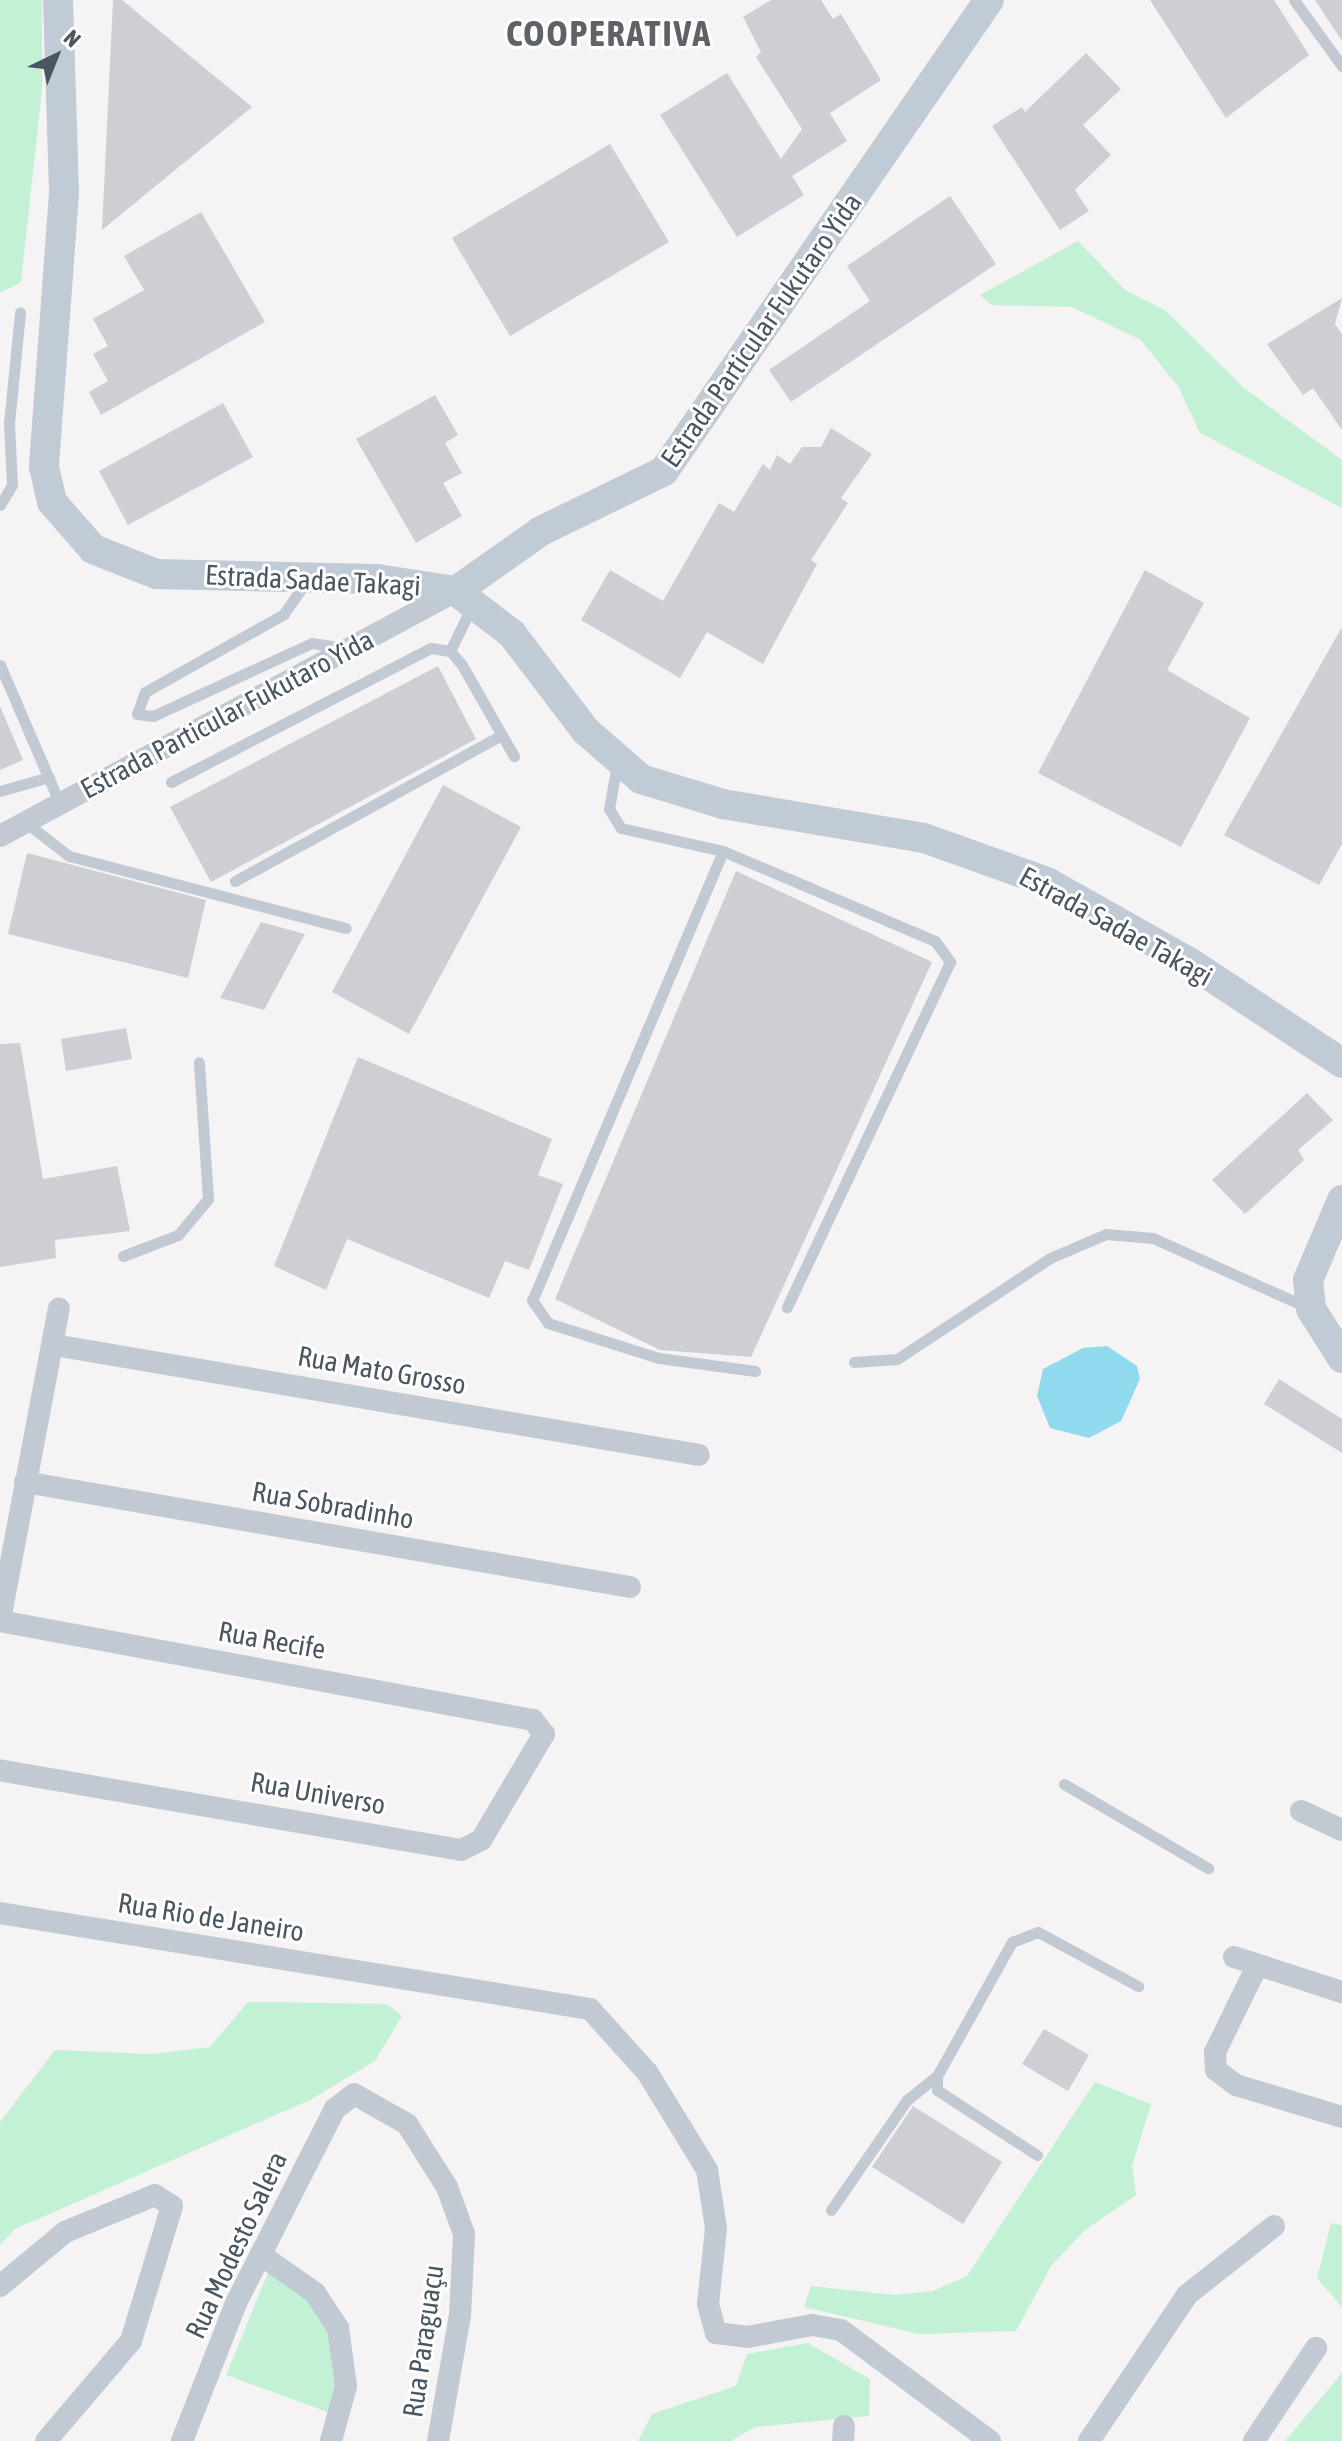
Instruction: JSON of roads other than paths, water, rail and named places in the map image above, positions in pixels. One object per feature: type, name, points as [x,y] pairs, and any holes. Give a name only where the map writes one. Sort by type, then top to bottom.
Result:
[{"type":"street","name":"Estrada Sadae Takagi","points":[[58,0],[64,193],[44,467],[52,502],[70,529],[120,565],[156,574],[308,577],[465,596],[512,634],[617,764],[671,791],[924,838],[1047,882],[1189,962],[1342,1063]]},
{"type":"street","name":"Estrada Particular Fukutaro Yida","points":[[0,836],[349,648],[465,596],[541,531],[664,471],[989,0]]},
{"type":"street","points":[[1342,1200],[1310,1271],[1311,1309],[1342,1358]]},
{"type":"street","points":[[0,1621],[59,1309]]},
{"type":"street","name":"Rua Mato Grosso","points":[[54,1345],[699,1455]]},
{"type":"street","name":"Rua Sobradinho","points":[[25,1482],[630,1587]]},
{"type":"street","name":"Rua Recife","points":[[0,1621],[533,1720]]},
{"type":"street","name":"Rua Universo","points":[[0,1770],[461,1850],[481,1840],[542,1743],[533,1720]]},
{"type":"street","points":[[1301,1811],[1342,1830]]},
{"type":"street","name":"Rua Rio de Janeiro","points":[[0,1913],[574,2005],[605,2019],[707,2170],[716,2228],[708,2304],[716,2333],[747,2337],[812,2325],[841,2330],[990,2441]]},
{"type":"street","points":[[1234,1957],[1342,1992]]},
{"type":"street","points":[[1257,1966],[1215,2052],[1216,2070],[1236,2085],[1342,2117]]},
{"type":"street","name":"Rua Modesto Salera","points":[[182,2441],[261,2255],[335,2109],[345,2098],[364,2096]]},
{"type":"street","name":"Rua Paraguaçu","points":[[364,2096],[407,2124],[447,2187],[464,2234],[460,2315],[438,2441]]},
{"type":"street","points":[[0,2286],[65,2232],[155,2195],[168,2199],[172,2218],[131,2341],[46,2441]]},
{"type":"street","points":[[1089,2441],[1187,2295],[1274,2226]]},
{"type":"street","points":[[261,2255],[308,2286],[338,2328],[346,2386],[331,2441]]},
{"type":"street","points":[[1254,2441],[1316,2348]]},
{"type":"lane","points":[[1294,0],[1342,66]]},
{"type":"lane","points":[[0,505],[12,485],[9,423],[20,313]]},
{"type":"lane","points":[[308,577],[284,614],[145,692],[137,714],[153,716],[312,643],[349,648]]},
{"type":"lane","points":[[465,596],[450,651],[514,756]]},
{"type":"lane","points":[[171,782],[418,653],[450,651]]},
{"type":"lane","points":[[0,665],[60,804]]},
{"type":"lane","points":[[235,881],[502,735]]},
{"type":"lane","points":[[617,764],[609,809],[621,828],[723,851],[935,941],[950,962],[787,1307]]},
{"type":"lane","points":[[0,791],[49,777]]},
{"type":"lane","points":[[25,822],[69,856],[346,928]]},
{"type":"lane","points":[[723,851],[532,1300],[548,1323],[659,1358],[755,1371]]},
{"type":"lane","points":[[123,1256],[178,1235],[208,1199],[199,1062]]},
{"type":"lane","points":[[854,1362],[897,1359],[1050,1258],[1106,1234],[1153,1238],[1311,1309]]},
{"type":"lane","points":[[1064,1784],[1208,1868]]},
{"type":"lane","points":[[831,2210],[907,2100],[937,2076],[1023,1932],[1038,1932],[1138,1986]]},
{"type":"lane","points":[[937,2076],[946,2101],[1037,2155]]},
{"type":"water","points":[[1107,1346],[1137,1366],[1140,1379],[1121,1421],[1089,1438],[1050,1428],[1037,1396],[1043,1369],[1083,1348]]},
{"type":"district","name":"COOPERATIVA","points":[[609,34]]}]
